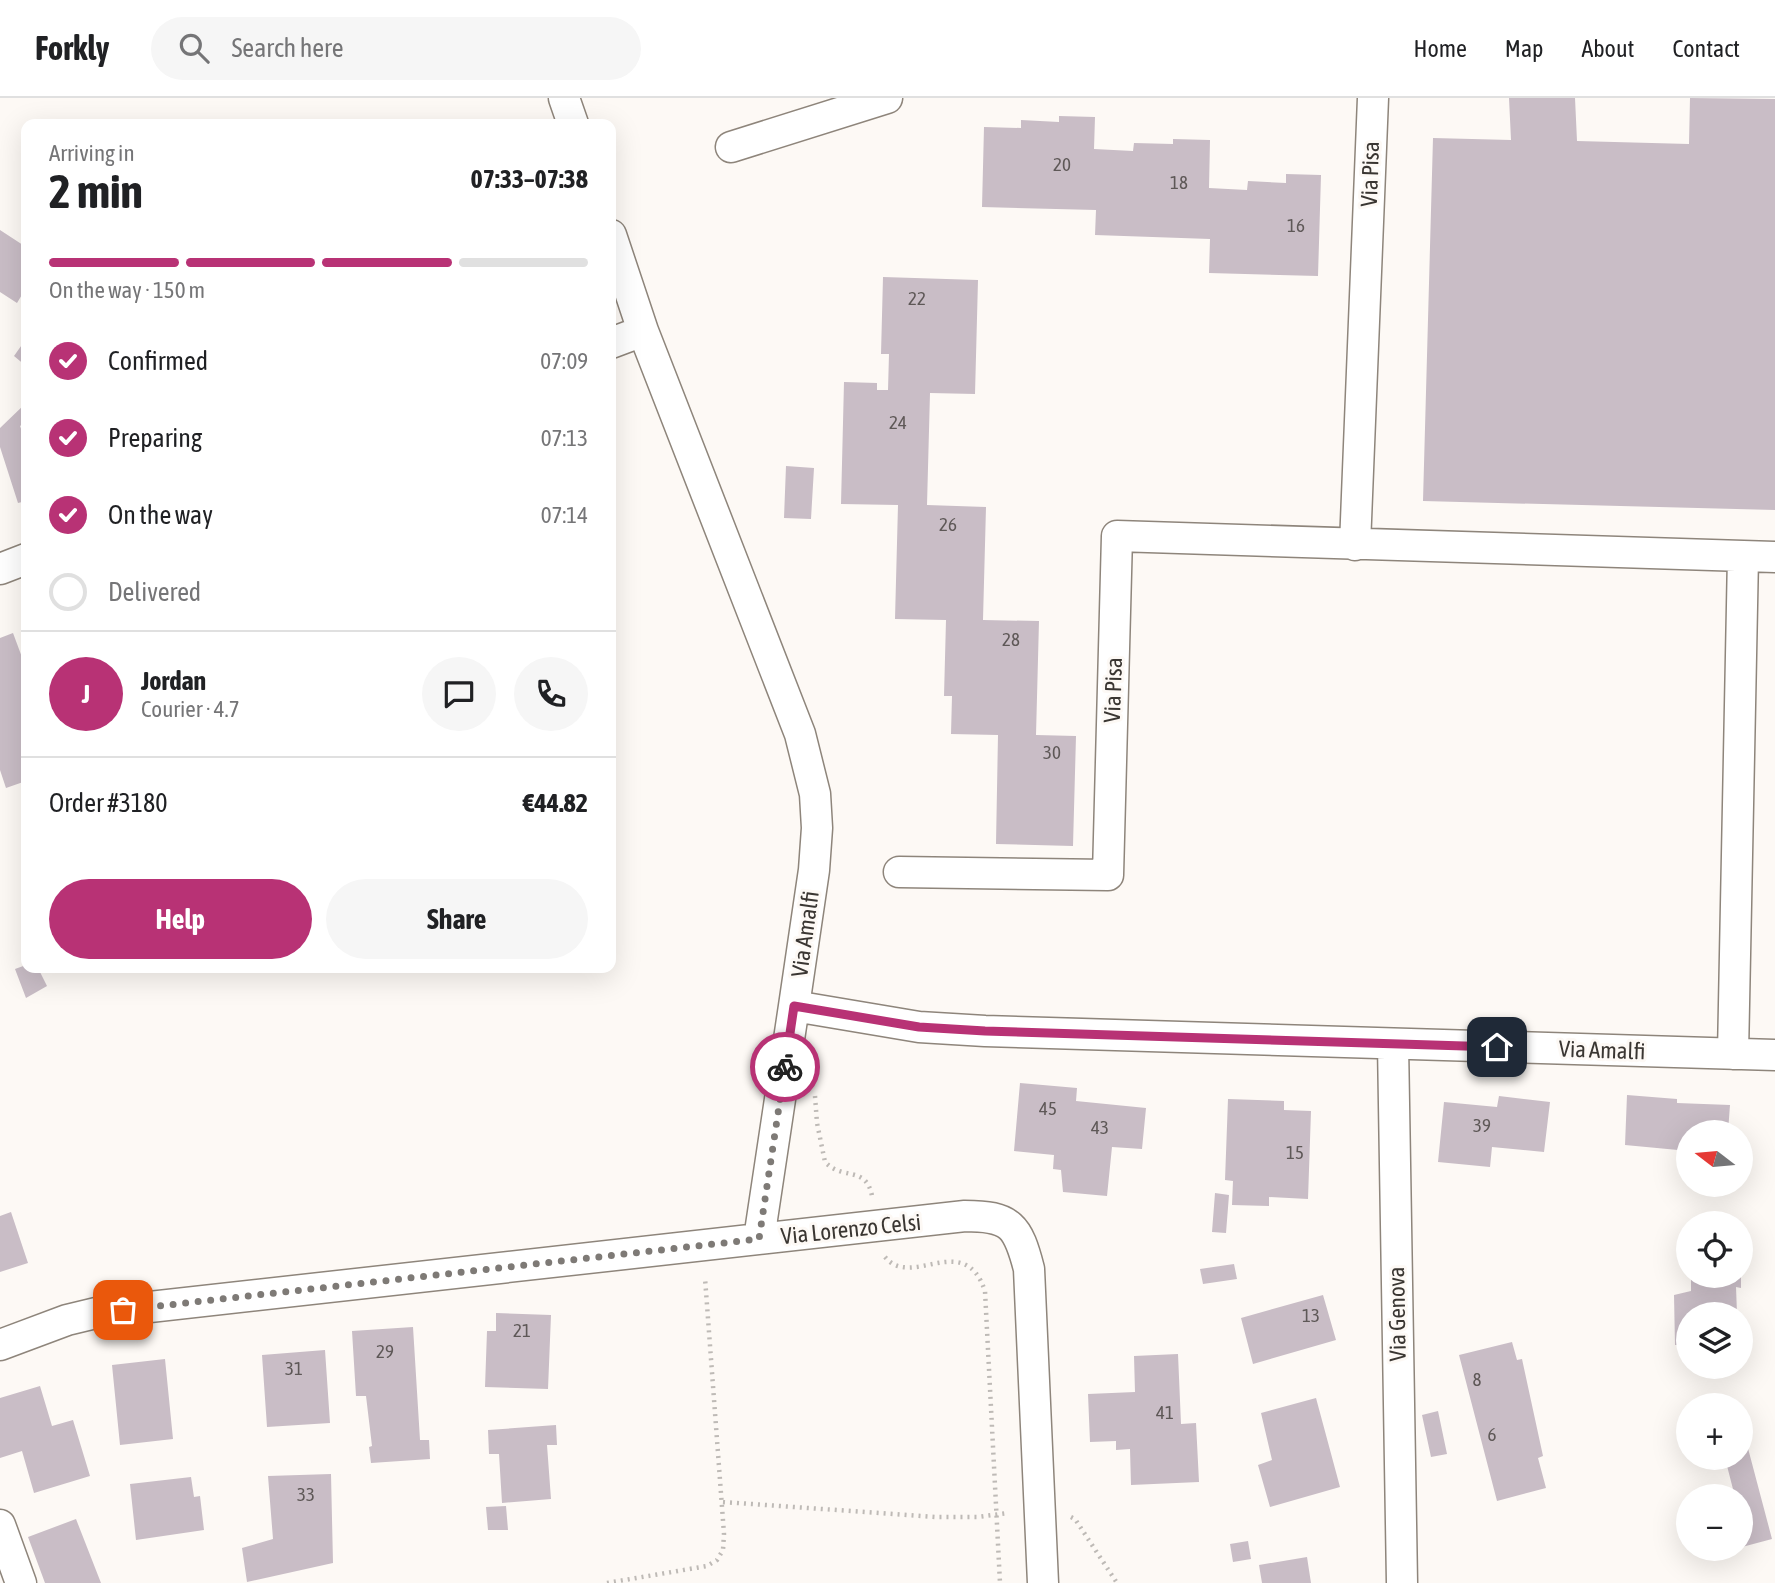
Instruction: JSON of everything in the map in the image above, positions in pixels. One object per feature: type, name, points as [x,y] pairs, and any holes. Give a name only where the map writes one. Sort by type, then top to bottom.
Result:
[{"type":"street","points":[[564,98],[571,119]]},
{"type":"street","points":[[731,147],[887,98]]},
{"type":"street","name":"Via Pisa","points":[[1355,545],[1373,98]]},
{"type":"street","name":"Via Amalfi","points":[[616,250],[643,331],[795,721],[809,764],[815,794],[817,828],[814,870],[794,1006],[919,1027],[985,1031],[1775,1055]]},
{"type":"street","points":[[616,341],[643,331]]},
{"type":"street","name":"Via Pisa","points":[[899,872],[1108,875],[1117,536],[1775,557]]},
{"type":"street","points":[[1733,1054],[1743,556]]},
{"type":"street","points":[[0,569],[21,561]]},
{"type":"street","points":[[759,1239],[794,1006]]},
{"type":"street","name":"Via Genova","points":[[1393,1044],[1402,1583]]},
{"type":"street","name":"Via Lorenzo Celsi","points":[[0,1345],[67,1320],[96,1313],[965,1216],[989,1216],[1007,1222],[1022,1241],[1029,1269],[1043,1583]]},
{"type":"street","points":[[0,1525],[21,1583]]},
{"type":"path","points":[[814,1090],[825,1162],[839,1172],[865,1179],[870,1186],[875,1208]]},
{"type":"path","points":[[607,1583],[693,1570],[716,1560],[723,1550],[723,1502],[702,1245]]},
{"type":"path","points":[[882,1245],[884,1256],[897,1265],[907,1267],[958,1262],[968,1265],[982,1280],[987,1302],[1000,1583]]},
{"type":"path","points":[[723,1502],[936,1517],[997,1515],[1040,1508],[1075,1519],[1117,1583]]},
{"type":"building","points":[[1509,98],[1575,98],[1577,141],[1689,144],[1690,98],[1775,99],[1775,510],[1423,501],[1433,138],[1511,140]]},
{"type":"building","points":[[1059,116],[1095,117],[1094,149],[1133,151],[1134,143],[1173,144],[1173,139],[1210,140],[1209,188],[1247,190],[1248,181],[1286,183],[1286,174],[1321,175],[1318,276],[1209,273],[1210,239],[1095,235],[1096,210],[982,207],[984,127],[1021,128],[1021,120],[1059,122]]},
{"type":"building","points":[[0,230],[21,244],[21,296],[17,303],[0,292]]},
{"type":"building","points":[[883,277],[978,280],[975,394],[930,393],[927,505],[986,507],[983,620],[1039,621],[1036,735],[1076,736],[1073,846],[996,844],[998,735],[951,734],[952,696],[944,696],[946,620],[895,619],[898,505],[841,504],[844,382],[877,383],[877,390],[888,390],[889,354],[881,354]]},
{"type":"building","points":[[21,346],[21,362],[14,356]]},
{"type":"building","points":[[21,408],[21,502],[18,503],[0,447],[0,428]]},
{"type":"building","points":[[786,466],[814,468],[811,519],[784,518]]},
{"type":"building","points":[[13,633],[21,655],[21,783],[6,788],[0,770],[0,638]]},
{"type":"building","points":[[21,967],[21,973],[40,973],[47,986],[26,998],[15,969]]},
{"type":"building","points":[[1020,1083],[1077,1088],[1076,1101],[1146,1108],[1142,1149],[1112,1147],[1107,1196],[1063,1192],[1061,1170],[1053,1169],[1054,1155],[1014,1151]]},
{"type":"building","points":[[1627,1095],[1677,1099],[1677,1103],[1730,1105],[1729,1120],[1676,1120],[1676,1150],[1625,1145]]},
{"type":"building","points":[[1499,1096],[1550,1102],[1544,1152],[1492,1147],[1490,1167],[1438,1162],[1444,1102],[1497,1107]]},
{"type":"building","points":[[1228,1099],[1284,1101],[1284,1110],[1311,1111],[1308,1199],[1269,1197],[1269,1206],[1232,1205],[1233,1181],[1225,1180]]},
{"type":"building","points":[[1215,1193],[1229,1195],[1226,1233],[1212,1232]]},
{"type":"building","points":[[11,1212],[28,1263],[0,1272],[0,1216]]},
{"type":"building","points":[[1234,1264],[1237,1279],[1203,1284],[1200,1269]]},
{"type":"building","points":[[1691,1288],[1736,1288],[1737,1302],[1676,1302],[1675,1345],[1674,1295],[1691,1291]]},
{"type":"building","points":[[1323,1295],[1336,1340],[1253,1364],[1241,1318]]},
{"type":"building","points":[[496,1313],[551,1315],[548,1389],[485,1387],[487,1331],[496,1331]]},
{"type":"building","points":[[413,1327],[420,1440],[429,1440],[430,1459],[371,1463],[369,1447],[372,1446],[366,1396],[356,1396],[352,1331]]},
{"type":"building","points":[[1512,1342],[1517,1360],[1522,1359],[1543,1456],[1538,1458],[1546,1488],[1497,1501],[1459,1355]]},
{"type":"building","points":[[325,1350],[330,1423],[267,1427],[262,1355]]},
{"type":"building","points":[[1178,1354],[1181,1424],[1196,1423],[1199,1482],[1131,1485],[1130,1449],[1116,1450],[1116,1441],[1090,1442],[1088,1394],[1135,1392],[1134,1356]]},
{"type":"building","points":[[165,1359],[173,1439],[120,1445],[112,1365]]},
{"type":"building","points":[[40,1386],[52,1426],[73,1420],[90,1476],[34,1493],[22,1451],[0,1458],[0,1398]]},
{"type":"building","points":[[1316,1398],[1340,1487],[1270,1507],[1258,1465],[1272,1460],[1261,1413]]},
{"type":"building","points":[[1438,1411],[1447,1454],[1431,1457],[1422,1415]]},
{"type":"building","points":[[556,1425],[557,1445],[547,1445],[551,1499],[502,1503],[499,1454],[489,1454],[488,1430]]},
{"type":"building","points":[[1753,1467],[1772,1539],[1753,1544],[1753,1484],[1732,1484],[1728,1470],[1753,1470]]},
{"type":"building","points":[[331,1474],[333,1563],[247,1582],[242,1548],[273,1539],[268,1476]]},
{"type":"building","points":[[191,1477],[194,1497],[200,1496],[204,1530],[136,1540],[130,1484]]},
{"type":"building","points":[[506,1506],[508,1530],[488,1530],[486,1507]]},
{"type":"building","points":[[76,1519],[101,1583],[45,1583],[28,1537]]},
{"type":"building","points":[[1248,1541],[1251,1559],[1233,1562],[1230,1544]]},
{"type":"building","points":[[1307,1557],[1311,1583],[1262,1583],[1259,1565]]},
{"type":"way so far","points":[[123,1310],[759,1239],[785,1067]]},
{"type":"route","points":[[785,1067],[794,1006],[919,1027],[985,1031],[1497,1047]]}]
